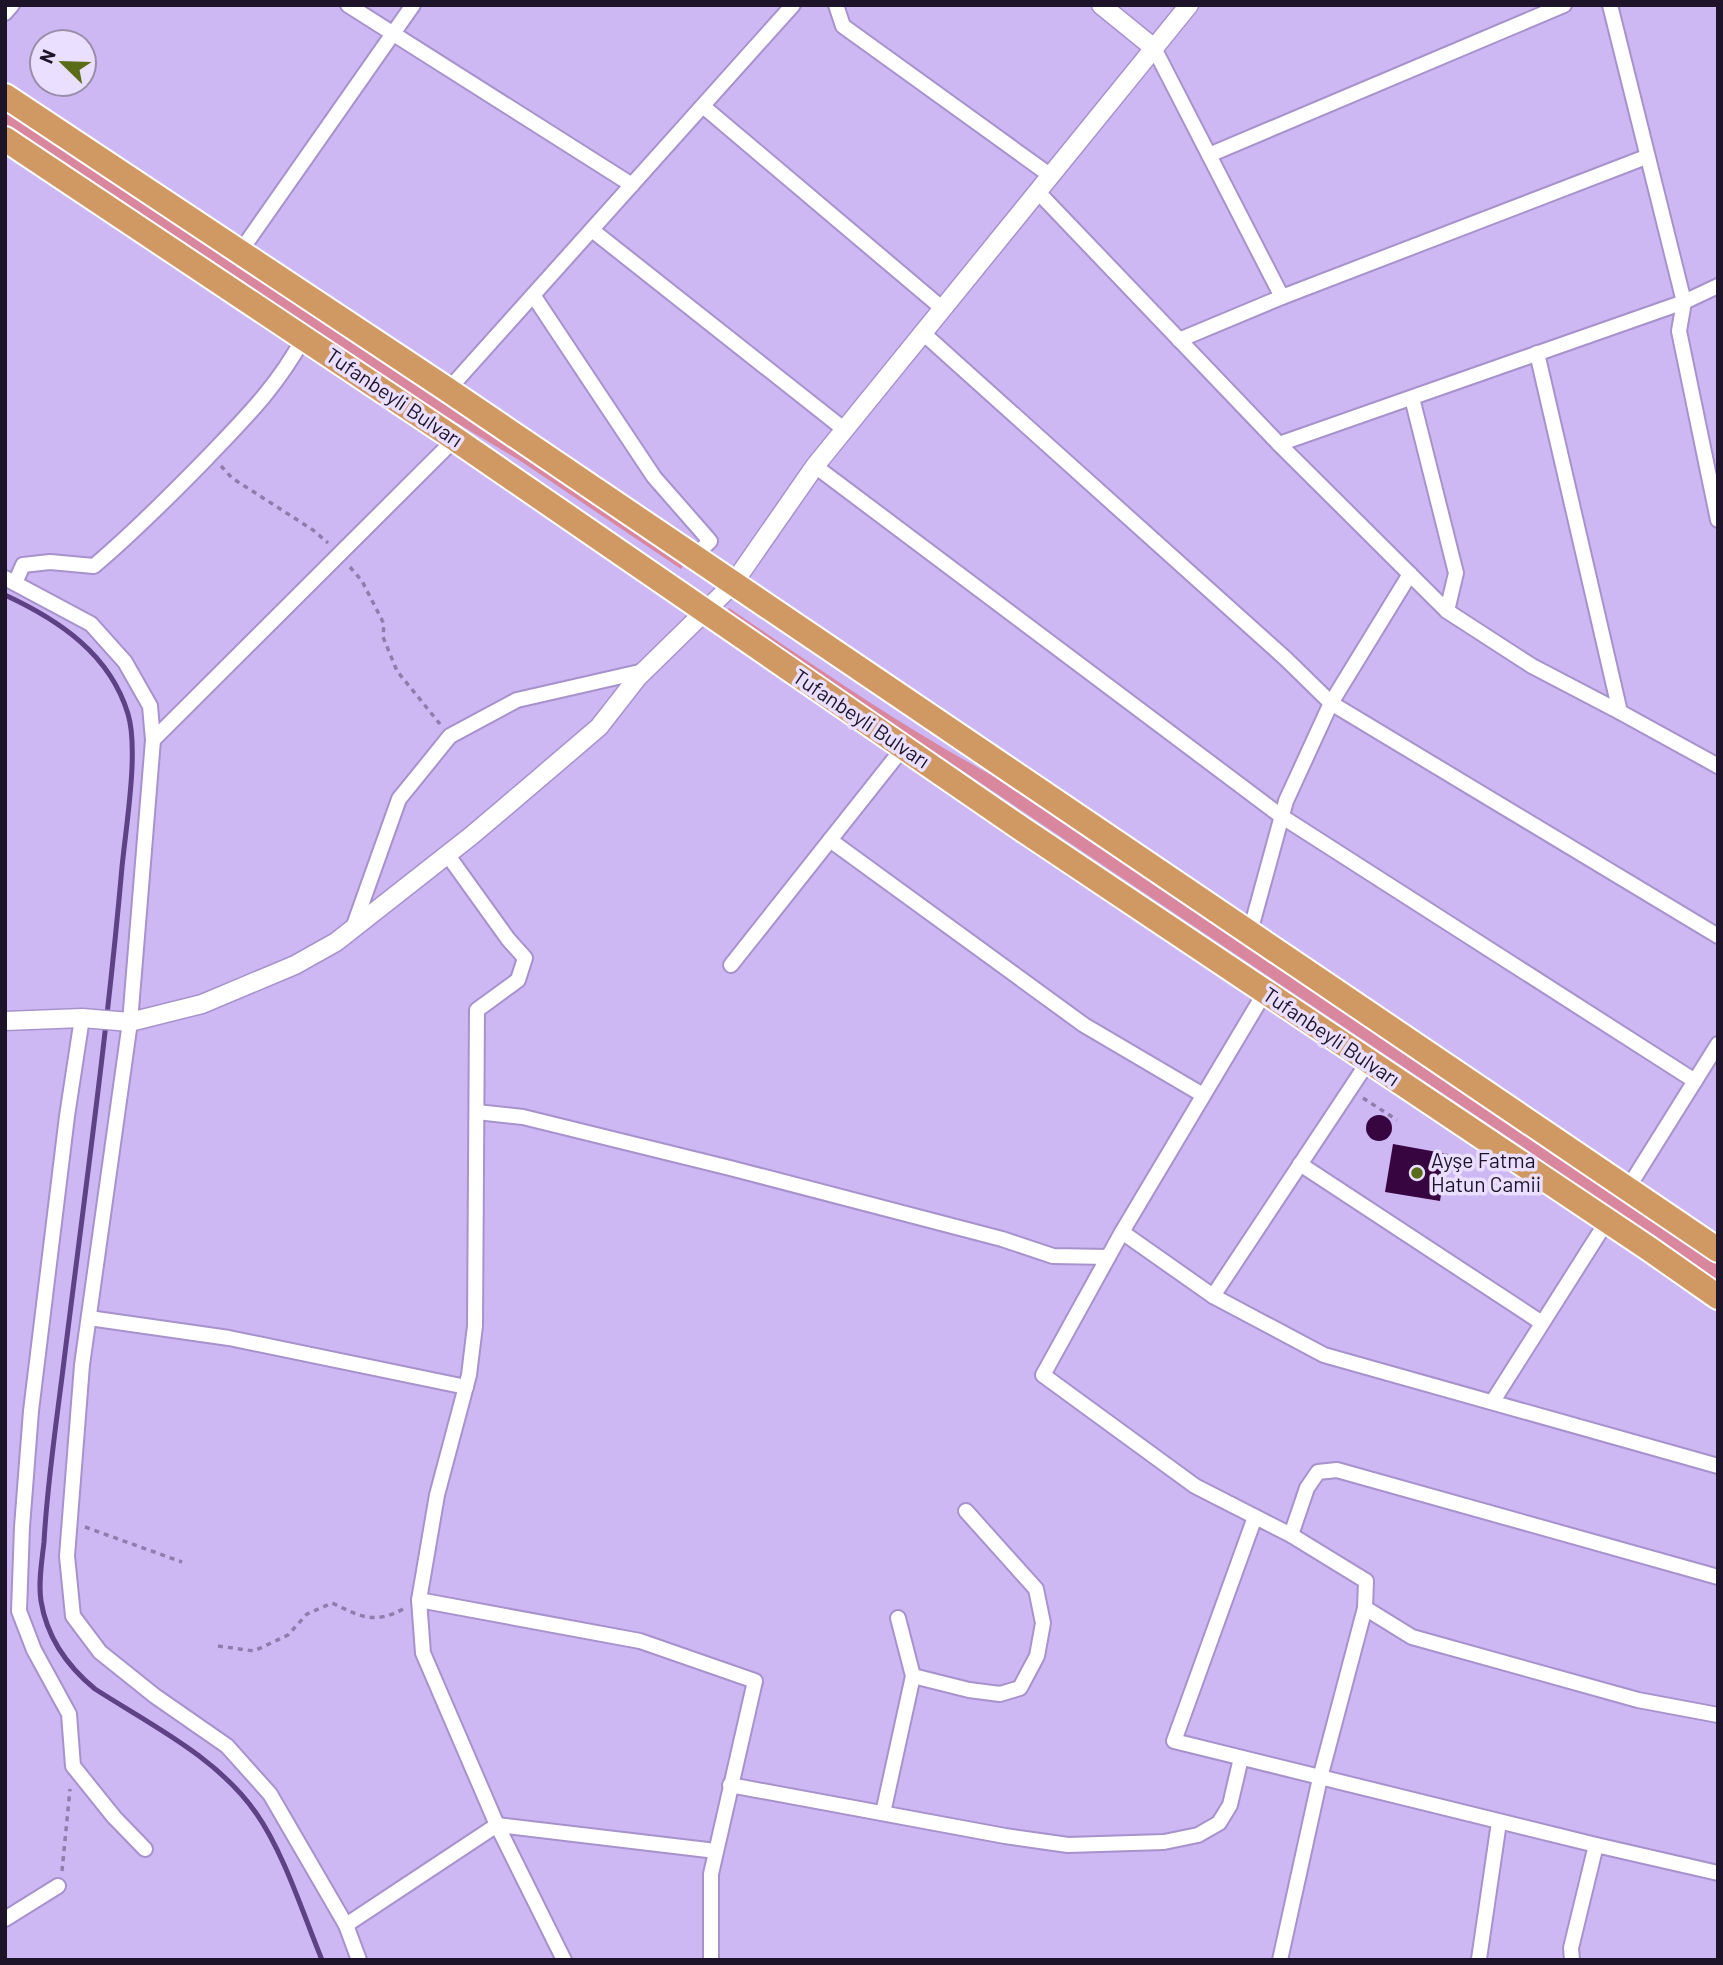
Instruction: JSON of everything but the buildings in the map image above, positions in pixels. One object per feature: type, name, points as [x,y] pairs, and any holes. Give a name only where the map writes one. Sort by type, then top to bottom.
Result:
[{"type":"highway","name":"Tufanbeyli Bulvarı","points":[[5,96],[449,390],[1718,1250]]},
{"type":"highway","name":"Tufanbeyli Bulvarı","points":[[5,139],[455,439],[902,748],[1718,1297]]},
{"type":"street","points":[[5,13],[12,5]]},
{"type":"street","points":[[348,5],[632,185]]},
{"type":"street","points":[[240,252],[413,5]]},
{"type":"street","points":[[449,390],[793,5]]},
{"type":"street","points":[[836,5],[844,26],[1051,176]]},
{"type":"street","points":[[1101,5],[1154,48],[1282,297]]},
{"type":"street","points":[[5,1021],[82,1018],[126,1022],[202,1004],[295,965],[337,942],[598,727],[644,671],[733,584],[815,466],[1189,5]]},
{"type":"street","points":[[1209,155],[1564,5]]},
{"type":"street","points":[[1610,5],[1684,302],[1679,331],[1718,520]]},
{"type":"street","points":[[704,107],[943,309]]},
{"type":"street","points":[[1179,340],[1282,297],[1646,157]]},
{"type":"street","points":[[1038,192],[1279,444],[1447,611],[1532,666],[1718,766]]},
{"type":"street","points":[[592,230],[845,430]]},
{"type":"street","points":[[1279,444],[1684,302],[1718,286]]},
{"type":"street","points":[[533,295],[654,477],[710,541],[694,557]]},
{"type":"street","points":[[923,333],[1331,702],[1718,936]]},
{"type":"street","points":[[304,337],[286,369],[253,410],[142,525],[94,566],[50,562],[23,565],[10,580],[91,624],[125,662],[150,706],[153,740],[126,1022],[82,1365],[67,1556],[73,1616],[100,1651],[155,1696],[227,1746],[270,1794],[346,1925],[359,1960]]},
{"type":"street","points":[[1537,353],[1620,712]]},
{"type":"street","points":[[1412,398],[1456,573],[1447,611]]},
{"type":"street","points":[[153,740],[455,439]]},
{"type":"street","points":[[815,466],[1282,816],[1695,1080]]},
{"type":"street","points":[[1250,932],[1286,801],[1331,702],[1410,574]]},
{"type":"street","points":[[353,928],[399,799],[450,736],[517,700],[644,671]]},
{"type":"street","points":[[731,965],[902,748]]},
{"type":"street","points":[[830,841],[1084,1025],[1203,1095]]},
{"type":"street","points":[[447,854],[524,958],[518,980],[477,1010],[475,1326],[466,1387],[437,1495],[419,1600],[423,1653],[497,1825],[564,1960]]},
{"type":"street","points":[[1265,992],[1122,1232],[1042,1375],[1195,1486],[1291,1535],[1366,1581],[1365,1608],[1320,1778],[1280,1960]]},
{"type":"street","points":[[82,1018],[67,1116],[31,1411],[19,1611],[34,1650],[69,1714],[72,1766],[114,1817],[145,1849]]},
{"type":"street","points":[[1628,1188],[1718,1044]]},
{"type":"street","points":[[1213,1296],[1368,1062]]},
{"type":"street","points":[[477,1112],[523,1118],[730,1168],[1002,1239],[1053,1256],[1108,1257]]},
{"type":"street","points":[[1300,1164],[1542,1323]]},
{"type":"street","points":[[1493,1401],[1607,1221]]},
{"type":"street","points":[[1122,1232],[1213,1296],[1324,1355],[1718,1466]]},
{"type":"street","points":[[89,1318],[229,1338],[466,1387]]},
{"type":"street","points":[[1291,1535],[1307,1488],[1318,1472],[1337,1470],[1718,1577]]},
{"type":"street","points":[[913,1676],[969,1690],[1000,1694],[1020,1688],[1037,1656],[1044,1623],[1036,1589],[966,1511]]},
{"type":"street","points":[[1255,1517],[1174,1741],[1718,1873]]},
{"type":"street","points":[[419,1600],[640,1642],[755,1681],[711,1874],[710,1960]]},
{"type":"street","points":[[1365,1608],[1412,1637],[1638,1700],[1718,1715]]},
{"type":"street","points":[[883,1813],[913,1676],[898,1618]]},
{"type":"street","points":[[730,1785],[1005,1836],[1068,1845],[1164,1842],[1198,1835],[1219,1823],[1230,1805],[1241,1758]]},
{"type":"street","points":[[1479,1959],[1499,1822]]},
{"type":"street","points":[[346,1925],[497,1825],[716,1851]]},
{"type":"street","points":[[1572,1960],[1571,1948],[1596,1845]]},
{"type":"street","points":[[5,1919],[58,1886]]},
{"type":"path","points":[[211,454],[232,478],[313,530],[362,581],[384,624],[383,636],[397,671],[450,736]]},
{"type":"path","points":[[1349,1090],[1396,1120]]},
{"type":"path","points":[[70,1522],[182,1562]]},
{"type":"path","points":[[218,1646],[254,1651],[288,1635],[307,1614],[332,1603],[366,1619],[387,1618],[419,1600]]},
{"type":"path","points":[[58,1886],[62,1879],[72,1766]]},
{"type":"shaded area","points":[[5,109],[430,393],[683,566],[681,569],[522,462],[427,405],[17,132],[5,123]]},
{"type":"shaded area","points":[[729,608],[892,716],[993,776],[1718,1264],[1718,1282],[1527,1150],[726,612]]},
{"type":"waterway","points":[[5,595],[63,628],[95,657],[120,693],[128,714],[132,747],[131,789],[109,995],[49,1480],[40,1579],[44,1614],[53,1639],[67,1661],[85,1680],[203,1759],[240,1793],[256,1813],[275,1846],[322,1960]]},
{"type":"place","name":"Ayşe Fatma Hatun Camii","points":[[1417,1173]]}]
